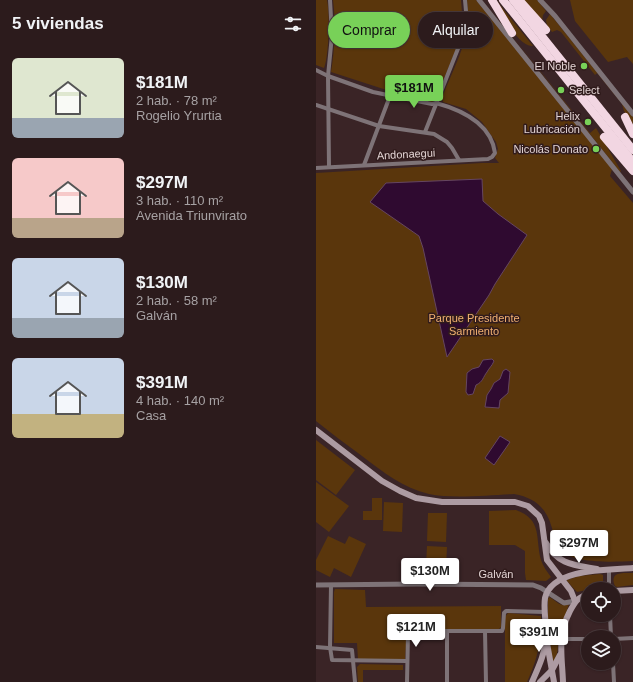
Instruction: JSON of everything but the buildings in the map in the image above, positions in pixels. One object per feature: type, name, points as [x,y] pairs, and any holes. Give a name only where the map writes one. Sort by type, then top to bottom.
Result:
[{"type":"highway","points":[[492,0],[512,33]]},
{"type":"highway","points":[[503,0],[633,162]]},
{"type":"highway","points":[[513,0],[633,150]]},
{"type":"highway","points":[[519,0],[546,30]]},
{"type":"highway","points":[[629,115],[633,134]]},
{"type":"highway","points":[[604,137],[633,171]]},
{"type":"main road","points":[[316,430],[382,481],[416,498],[435,502],[509,502],[522,504],[534,511],[539,516],[544,530],[548,560],[571,591],[575,601]]},
{"type":"main road","points":[[546,543],[555,556],[567,563],[606,570]]},
{"type":"main road","points":[[554,682],[546,639],[545,600],[548,592],[555,583],[576,574],[633,568]]},
{"type":"main road","points":[[621,591],[633,590]]},
{"type":"main road","points":[[563,682],[560,655],[563,626],[575,601],[581,597]]},
{"type":"main road","points":[[532,682],[542,656],[546,639]]},
{"type":"main road","points":[[540,682],[552,670],[560,655]]},
{"type":"street","points":[[329,167],[328,76],[332,35],[330,0]]},
{"type":"street","points":[[425,132],[463,36],[466,11],[465,0]]},
{"type":"street","points":[[479,0],[633,192]]},
{"type":"street","points":[[540,0],[555,16],[629,115]]},
{"type":"street","points":[[316,70],[328,76],[373,92],[432,104],[436,103]]},
{"type":"street","points":[[364,166],[390,96]]},
{"type":"street","name":"Andonaegui","points":[[316,168],[488,159],[492,157],[495,153],[491,140],[482,126],[463,112],[436,103]]},
{"type":"street","points":[[316,105],[379,126],[434,134],[447,142],[459,160]]},
{"type":"street","points":[[606,570],[608,582]]},
{"type":"street","name":"Galván","points":[[316,585],[525,585],[536,586],[564,603],[575,601]]},
{"type":"street","points":[[331,585],[330,648],[331,659],[333,661],[408,661]]},
{"type":"street","points":[[408,682],[408,632],[502,631],[504,613],[506,611],[545,612]]},
{"type":"street","points":[[447,631],[447,682]]},
{"type":"street","points":[[485,631],[486,682]]},
{"type":"street","points":[[621,639],[633,638]]},
{"type":"street","points":[[561,639],[581,639]]},
{"type":"street","points":[[316,647],[351,649],[353,651],[354,661],[354,682]]},
{"type":"street","points":[[613,670],[614,682]]},
{"type":"green space","points":[[316,0],[327,0],[328,44],[326,62],[324,68],[316,65]]},
{"type":"green space","points":[[333,0],[461,0],[462,12],[418,12],[418,48],[457,48],[435,100],[432,102],[402,95],[331,72],[334,48],[410,48],[410,12],[334,12]]},
{"type":"green space","name":"Parque Presidente Sarmiento","points":[[467,0],[476,0],[486,12],[468,12]]},
{"type":"green space","points":[[496,0],[533,46],[527,45],[516,35]]},
{"type":"green space","points":[[522,0],[537,0],[546,11],[543,15],[542,21]]},
{"type":"green space","points":[[570,0],[633,0],[633,64],[627,57],[608,62],[575,21]]},
{"type":"green space","points":[[550,14],[633,117],[633,124],[624,111],[622,104],[597,73],[595,75],[561,32],[557,30],[552,32],[547,25],[546,20]]},
{"type":"green space","points":[[497,17],[590,133],[596,128],[621,171],[620,172]]},
{"type":"green space","name":"Parque Presidente Sarmiento","points":[[493,21],[602,156],[612,169],[610,176],[633,203],[633,561],[615,562],[583,560],[565,554],[556,546],[551,524],[545,511],[535,502],[522,496],[514,494],[449,496],[429,494],[411,488],[402,484],[386,473],[316,421],[316,173],[499,163],[495,158],[498,149],[496,142],[482,122],[466,109],[443,102],[442,98],[462,48],[493,48]]},
{"type":"green space","points":[[316,440],[355,470],[336,495],[316,480]]},
{"type":"green space","points":[[316,482],[349,506],[329,532],[316,522]]},
{"type":"green space","points":[[372,498],[382,498],[382,520],[363,520],[363,511],[372,511]]},
{"type":"green space","points":[[384,502],[403,503],[402,532],[383,531]]},
{"type":"green space","points":[[516,510],[525,514],[534,524],[541,560],[551,577],[546,581],[526,580],[525,551],[515,545],[489,545],[489,511]]},
{"type":"green space","points":[[428,513],[447,513],[446,542],[427,541]]},
{"type":"green space","points":[[328,536],[345,544],[349,536],[366,544],[351,577],[334,568],[330,577],[316,570],[316,560]]},
{"type":"green space","points":[[427,546],[447,547],[446,566],[426,566]]},
{"type":"green space","points":[[621,573],[633,573],[633,585],[621,586],[621,582],[614,582],[615,575]]},
{"type":"green space","points":[[600,574],[603,575],[603,582],[581,582],[581,591],[577,592],[567,580],[579,576]]},
{"type":"green space","points":[[335,589],[365,590],[366,607],[501,606],[501,627],[499,629],[407,630],[405,660],[358,659],[357,643],[334,643]]},
{"type":"green space","points":[[549,597],[561,605],[569,604],[559,632],[557,651],[553,662],[548,631]]},
{"type":"green space","points":[[508,613],[541,616],[538,650],[527,682],[505,682],[505,617]]},
{"type":"green space","points":[[360,664],[403,665],[403,670],[363,670],[363,682],[358,682],[357,667]]},
{"type":"shaded area","points":[[482,179],[483,201],[527,235],[447,357],[419,236],[370,202],[386,183]]},
{"type":"shaded area","points":[[492,359],[494,361],[482,381],[476,385],[473,394],[468,395],[466,392],[467,373],[472,369],[479,367],[483,360]]},
{"type":"shaded area","points":[[506,369],[510,372],[508,393],[500,400],[499,408],[485,407],[487,395],[494,383],[500,379],[503,371]]},
{"type":"shaded area","points":[[500,436],[510,442],[494,465],[485,458]]},
{"type":"place","name":"El Noble","points":[[584,66]]},
{"type":"place","name":"Select","points":[[561,90]]},
{"type":"place","name":"Helix Lubricación","points":[[588,122]]},
{"type":"place","name":"Nicolás Donato","points":[[596,149]]}]
